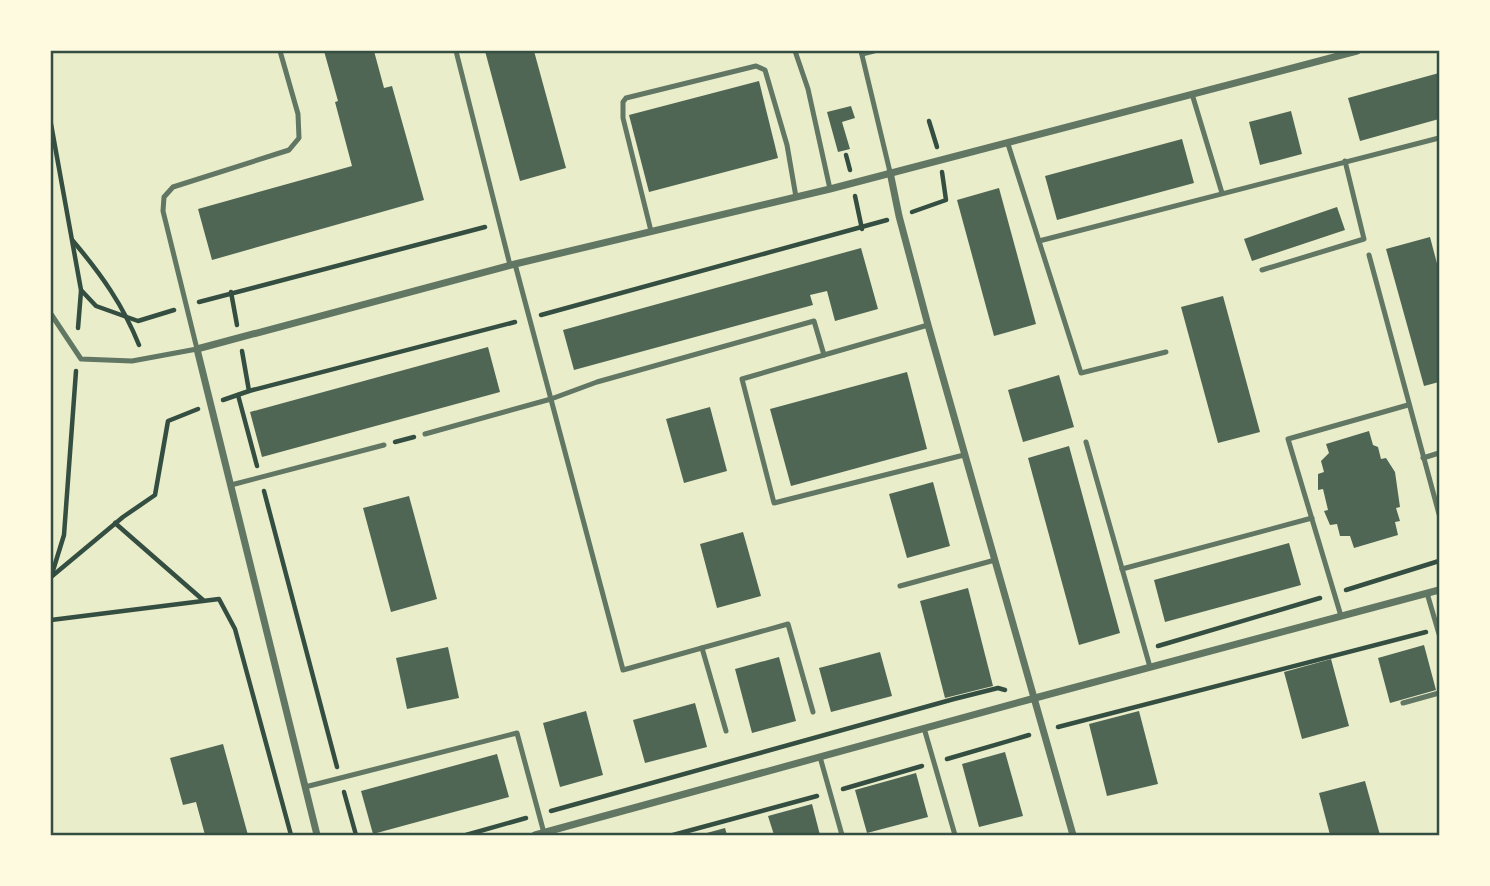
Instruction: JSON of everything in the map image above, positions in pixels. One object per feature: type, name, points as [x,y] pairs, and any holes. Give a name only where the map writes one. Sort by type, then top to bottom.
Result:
[{"type":"street","points":[[317,835],[197,349],[513,264],[830,189],[1357,51]]},
{"type":"street","points":[[890,172],[898,216],[928,325],[1073,835]]},
{"type":"street","points":[[535,835],[560,832],[924,728],[1439,590]]},
{"type":"lane","points":[[51,314],[81,359],[132,362],[197,349],[163,211],[164,197],[173,187],[289,150],[299,138],[298,114],[280,51]]},
{"type":"lane","points":[[456,51],[500,223],[624,670],[788,624],[813,712]]},
{"type":"lane","points":[[794,51],[808,89],[830,189]]},
{"type":"lane","points":[[874,51],[861,52],[890,172]]},
{"type":"lane","points":[[651,231],[623,118],[626,98],[756,66],[765,70],[787,145],[796,197]]},
{"type":"lane","points":[[1192,94],[1222,193]]},
{"type":"lane","points":[[1039,241],[1439,138]]},
{"type":"lane","points":[[1008,144],[1081,373],[1166,352]]},
{"type":"lane","points":[[1262,270],[1364,239],[1345,161]]},
{"type":"lane","points":[[1369,255],[1439,514]]},
{"type":"lane","points":[[425,434],[814,321],[824,355]]},
{"type":"lane","points":[[928,325],[742,379],[774,503],[964,455]]},
{"type":"lane","points":[[1341,616],[1288,439],[1408,405]]},
{"type":"lane","points":[[1086,442],[1150,667]]},
{"type":"lane","points":[[231,485],[384,445]]},
{"type":"lane","points":[[1423,458],[1439,453]]},
{"type":"lane","points":[[1122,569],[1312,518]]},
{"type":"lane","points":[[900,586],[995,559]]},
{"type":"lane","points":[[1427,593],[1439,634]]},
{"type":"lane","points":[[702,648],[726,731]]},
{"type":"lane","points":[[1403,703],[1439,693]]},
{"type":"lane","points":[[924,728],[955,835]]},
{"type":"lane","points":[[305,787],[517,733],[544,833]]},
{"type":"lane","points":[[820,757],[842,835]]},
{"type":"path","points":[[51,577],[115,523],[155,495],[168,421],[249,391],[862,229],[946,200],[940,160],[929,121]]},
{"type":"path","points":[[51,124],[81,290],[64,535],[51,577]]},
{"type":"path","points":[[81,290],[96,306],[138,321],[230,292],[500,223]]},
{"type":"path","points":[[71,239],[103,277],[127,317],[144,359]]},
{"type":"path","points":[[230,292],[249,391]]},
{"type":"path","points":[[238,395],[356,835]]},
{"type":"path","points":[[384,445],[425,434]]},
{"type":"path","points":[[115,523],[204,601]]},
{"type":"path","points":[[1337,593],[1439,561]]},
{"type":"path","points":[[1146,650],[1325,597]]},
{"type":"path","points":[[51,620],[219,599],[235,629],[291,835]]},
{"type":"path","points":[[546,813],[954,699],[998,688],[1004,691],[1017,687]]},
{"type":"path","points":[[466,835],[533,816]]},
{"type":"building","points":[[324,51],[374,51],[384,88],[392,86],[424,200],[212,260],[198,209],[352,166]]},
{"type":"building","points":[[485,51],[534,51],[566,168],[520,181]]},
{"type":"building","points":[[1439,73],[1439,119],[1360,141],[1348,98]]},
{"type":"building","points":[[759,81],[778,158],[649,192],[629,115]]},
{"type":"building","points":[[851,106],[855,118],[842,122],[850,149],[838,152],[827,112]]},
{"type":"building","points":[[1291,111],[1302,154],[1260,165],[1249,122]]},
{"type":"building","points":[[1182,139],[1194,183],[1057,220],[1045,176]]},
{"type":"building","points":[[999,188],[1036,324],[994,336],[957,200]]},
{"type":"building","points":[[1337,207],[1345,230],[1252,261],[1244,239]]},
{"type":"building","points":[[1430,237],[1439,271],[1439,382],[1424,386],[1386,249]]},
{"type":"building","points":[[861,248],[878,309],[835,321],[827,291],[810,295],[813,305],[574,370],[563,330]]},
{"type":"building","points":[[1223,296],[1260,432],[1218,443],[1181,307]]},
{"type":"building","points":[[488,347],[500,392],[262,457],[250,412]]},
{"type":"building","points":[[907,372],[927,449],[791,486],[770,409]]},
{"type":"building","points":[[1059,375],[1074,427],[1023,442],[1008,390]]},
{"type":"building","points":[[710,407],[727,471],[684,483],[666,419]]},
{"type":"building","points":[[1369,431],[1381,459],[1386,458],[1395,472],[1400,507],[1396,508],[1400,521],[1395,522],[1398,535],[1354,548],[1350,536],[1340,536],[1337,524],[1330,525],[1324,511],[1328,510],[1323,489],[1318,490],[1318,474],[1324,472],[1321,461],[1329,453],[1326,444]]},
{"type":"building","points":[[1069,446],[1120,633],[1079,645],[1028,458]]},
{"type":"building","points":[[933,482],[950,546],[907,558],[889,494]]},
{"type":"building","points":[[409,496],[437,599],[391,612],[363,508]]},
{"type":"building","points":[[743,532],[761,596],[717,608],[700,544]]},
{"type":"building","points":[[1289,543],[1301,585],[1165,622],[1154,580]]},
{"type":"building","points":[[968,588],[993,686],[945,698],[920,601]]},
{"type":"building","points":[[1424,645],[1436,690],[1390,703],[1378,658]]},
{"type":"building","points":[[448,647],[459,698],[407,709],[396,658]]},
{"type":"building","points":[[880,652],[892,696],[831,712],[819,668]]},
{"type":"building","points":[[779,657],[796,721],[752,733],[735,669]]},
{"type":"building","points":[[1331,659],[1349,726],[1302,739],[1284,672]]},
{"type":"building","points":[[695,703],[707,747],[645,763],[633,720]]},
{"type":"building","points":[[586,711],[603,775],[560,787],[543,723]]},
{"type":"building","points":[[1139,711],[1158,784],[1107,796],[1089,724]]},
{"type":"building","points":[[223,744],[248,835],[205,835],[196,802],[183,805],[170,758]]},
{"type":"building","points":[[1005,752],[1023,816],[979,827],[962,764]]},
{"type":"building","points":[[497,754],[509,797],[373,834],[361,791]]},
{"type":"building","points":[[916,773],[928,817],[867,833],[855,790]]},
{"type":"building","points":[[1365,781],[1380,835],[1330,835],[1319,793]]},
{"type":"building","points":[[812,804],[820,835],[774,835],[768,816]]},
{"type":"building","points":[[725,828],[727,835],[703,835],[703,834]]}]
